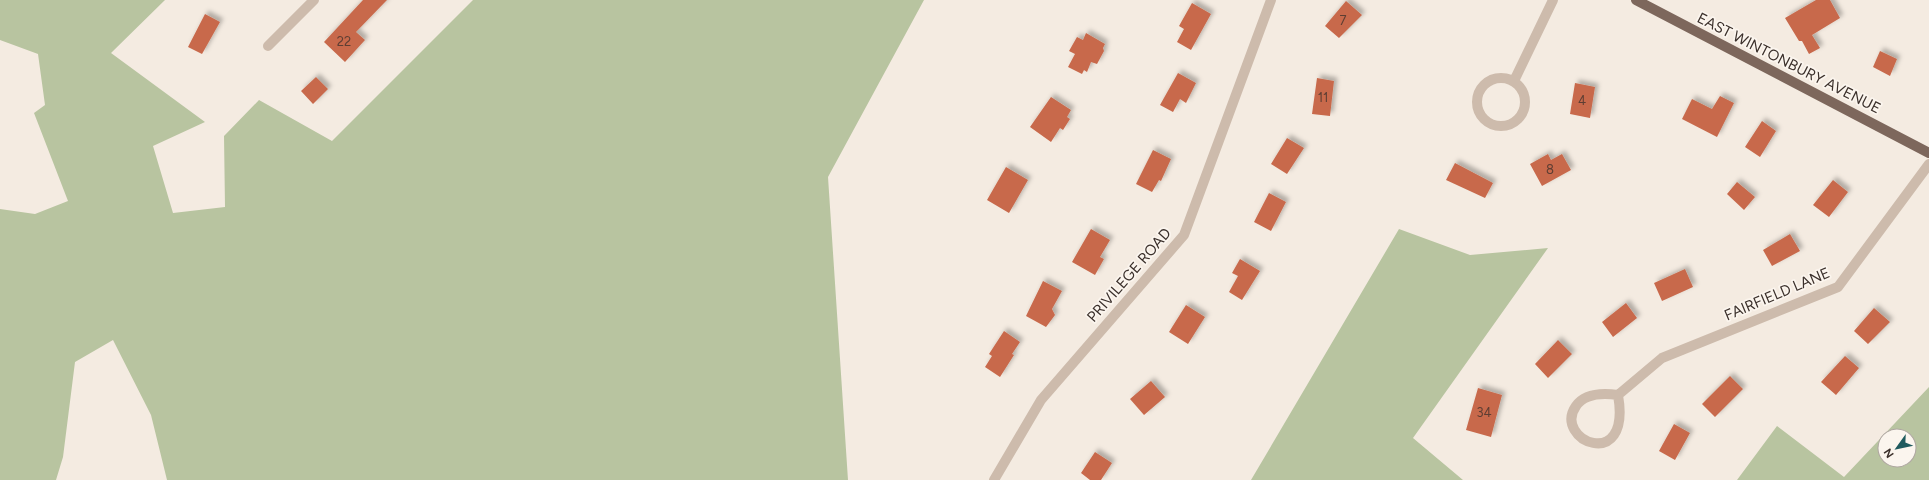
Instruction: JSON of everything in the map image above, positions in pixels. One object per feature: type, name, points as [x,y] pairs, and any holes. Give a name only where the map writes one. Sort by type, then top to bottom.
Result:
[{"type":"main road","name":"EAST WINTONBURY AVENUE","points":[[1636,0],[1929,153]]},
{"type":"street","points":[[268,46],[314,0]]},
{"type":"street","name":"PRIVILEGE ROAD","points":[[994,480],[1041,400],[1184,235],[1271,0]]},
{"type":"street","points":[[1514,82],[1553,0]]},
{"type":"street","points":[[1499,78],[1514,82],[1524,93],[1524,108],[1521,115],[1509,125],[1502,126],[1487,122],[1482,117],[1476,103],[1480,89],[1485,83],[1499,78]]},
{"type":"street","name":"FAIRFIELD LANE","points":[[1618,395],[1662,358],[1838,287],[1929,164]]},
{"type":"street","points":[[1600,394],[1618,395],[1621,417],[1618,429],[1611,439],[1601,443],[1592,443],[1583,440],[1576,434],[1572,424],[1572,412],[1579,402],[1588,397],[1600,394]]},
{"type":"green space","points":[[0,0],[165,0],[111,53],[205,122],[153,146],[173,213],[225,207],[224,136],[259,100],[332,141],[473,0],[924,0],[828,177],[848,480],[167,480],[151,415],[113,340],[75,362],[63,457],[56,480],[0,480],[0,209],[35,214],[68,201],[34,113],[45,105],[38,54],[0,40]]},
{"type":"green space","points":[[1399,229],[1470,255],[1548,248],[1413,438],[1463,480],[1251,480]]},
{"type":"green space","points":[[1929,387],[1929,480],[1737,480],[1777,426],[1844,477],[1877,442],[1877,468],[1917,468],[1917,428],[1890,428]]},
{"type":"building","points":[[363,0],[387,0],[356,32],[365,40],[345,62],[324,42]]},
{"type":"building","points":[[1816,0],[1830,0],[1840,18],[1812,35],[1820,48],[1809,54],[1802,41],[1799,41],[1785,18]]},
{"type":"building","points":[[1346,1],[1362,15],[1339,38],[1325,26]]},
{"type":"building","points":[[1192,3],[1211,14],[1191,50],[1177,42],[1184,29],[1179,26]]},
{"type":"building","points":[[205,14],[220,22],[202,54],[188,47]]},
{"type":"building","points":[[1086,33],[1105,44],[1103,48],[1104,51],[1097,64],[1091,62],[1087,72],[1084,70],[1082,74],[1068,67],[1075,54],[1069,51],[1077,37],[1083,40]]},
{"type":"building","points":[[1880,51],[1897,59],[1890,76],[1873,67]]},
{"type":"building","points":[[1178,73],[1196,83],[1186,103],[1180,99],[1173,112],[1160,105]]},
{"type":"building","points":[[316,77],[328,89],[313,104],[301,91]]},
{"type":"building","points":[[1317,78],[1334,81],[1330,116],[1312,114]]},
{"type":"building","points":[[1575,83],[1595,87],[1590,118],[1570,114]]},
{"type":"building","points":[[1720,96],[1734,103],[1717,137],[1682,119],[1692,99],[1712,109]]},
{"type":"building","points":[[1051,97],[1071,110],[1067,117],[1070,119],[1063,130],[1060,128],[1051,142],[1030,127]]},
{"type":"building","points":[[1762,121],[1776,131],[1760,157],[1745,147]]},
{"type":"building","points":[[1287,138],[1304,148],[1287,174],[1271,164]]},
{"type":"building","points":[[1153,150],[1171,159],[1161,181],[1159,180],[1152,192],[1136,184]]},
{"type":"building","points":[[1548,154],[1551,160],[1562,154],[1571,170],[1542,186],[1530,164]]},
{"type":"building","points":[[1455,163],[1493,183],[1485,198],[1446,180]]},
{"type":"building","points":[[1006,167],[1028,180],[1009,213],[987,200]]},
{"type":"building","points":[[1833,180],[1848,192],[1829,217],[1813,205]]},
{"type":"building","points":[[1737,182],[1755,197],[1744,210],[1727,194]]},
{"type":"building","points":[[1269,193],[1286,202],[1271,231],[1254,222]]},
{"type":"building","points":[[1091,229],[1110,240],[1100,257],[1104,259],[1095,275],[1072,262]]},
{"type":"building","points":[[1790,234],[1800,251],[1772,266],[1763,250]]},
{"type":"building","points":[[1240,259],[1260,271],[1242,300],[1229,292],[1238,276],[1232,273]]},
{"type":"building","points":[[1685,269],[1693,287],[1662,301],[1654,283]]},
{"type":"building","points":[[1043,281],[1062,291],[1052,309],[1055,315],[1046,327],[1026,316]]},
{"type":"building","points":[[1626,303],[1637,318],[1613,337],[1602,322]]},
{"type":"building","points":[[1186,305],[1205,317],[1188,344],[1169,332]]},
{"type":"building","points":[[1874,308],[1890,322],[1868,344],[1854,331]]},
{"type":"building","points":[[1004,331],[1020,342],[1012,354],[1014,355],[1000,377],[985,367],[992,356],[989,354]]},
{"type":"building","points":[[1558,340],[1572,354],[1548,378],[1535,364]]},
{"type":"building","points":[[1845,356],[1859,368],[1836,395],[1821,382]]},
{"type":"building","points":[[1730,376],[1743,389],[1715,417],[1702,404]]},
{"type":"building","points":[[1151,381],[1165,397],[1144,415],[1130,399]]},
{"type":"building","points":[[1478,388],[1502,395],[1491,437],[1466,430]]},
{"type":"building","points":[[1674,424],[1690,433],[1675,460],[1659,451]]},
{"type":"building","points":[[1095,452],[1112,463],[1101,480],[1090,480],[1081,473]]}]
